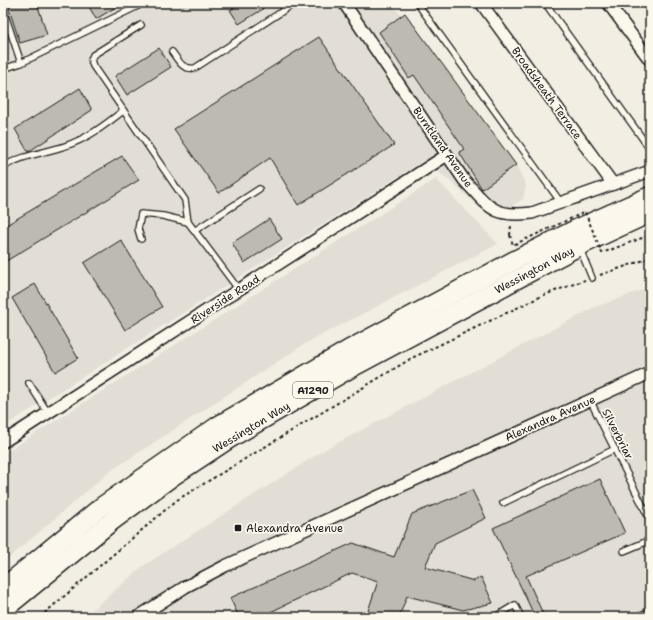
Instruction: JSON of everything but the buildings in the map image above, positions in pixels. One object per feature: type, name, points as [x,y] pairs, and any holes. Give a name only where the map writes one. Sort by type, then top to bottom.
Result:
[{"type":"main road","name":"Wessington Way","points":[[3,588],[101,507],[219,425],[348,350],[494,271],[574,230],[650,196]]},
{"type":"main road","name":"Wessington Way","points":[[3,610],[112,520],[173,476],[229,439],[351,368],[579,246],[650,213]]},
{"type":"street","name":"Burntland Avenue","points":[[344,3],[464,180],[486,203],[498,212],[512,216],[532,213],[562,204],[650,171]]},
{"type":"street","name":"Broadsheath Terrace","points":[[481,3],[613,184]]},
{"type":"street","points":[[608,3],[650,60]]},
{"type":"street","name":"Riverside Road","points":[[3,442],[447,156]]},
{"type":"street","name":"Alexandra Avenue","points":[[146,615],[185,587],[225,566],[650,373]]},
{"type":"lane","points":[[3,69],[21,63],[138,6],[137,3]]},
{"type":"lane","points":[[172,52],[182,66],[188,69],[195,68],[295,3]]},
{"type":"lane","points":[[417,3],[562,204]]},
{"type":"lane","points":[[545,3],[650,149]]},
{"type":"lane","points":[[3,9],[21,63]]},
{"type":"lane","points":[[141,25],[93,55],[91,60],[93,66],[185,200],[188,222],[239,290]]},
{"type":"lane","points":[[3,167],[28,156],[64,146],[90,136],[123,111]]},
{"type":"lane","points":[[194,230],[259,189]]},
{"type":"lane","points":[[141,238],[138,230],[141,214],[163,216],[188,222]]},
{"type":"lane","points":[[579,246],[592,278]]},
{"type":"lane","points":[[29,383],[48,413]]},
{"type":"lane","name":"Silverbriar","points":[[590,400],[650,520]]},
{"type":"lane","points":[[503,503],[614,448]]},
{"type":"lane","points":[[624,551],[650,540]]},
{"type":"lane","points":[[495,617],[515,605],[521,617]]},
{"type":"lane","points":[[637,617],[650,611]]},
{"type":"path","points":[[510,235],[513,244],[585,212],[602,253],[650,235]]},
{"type":"path","points":[[40,617],[178,500],[412,358],[544,295],[650,258]]},
{"type":"shaded area","points":[[3,3],[390,3],[406,20],[514,161],[526,185],[523,199],[493,218],[425,160],[3,427]]},
{"type":"shaded area","points":[[436,179],[498,244],[306,343],[109,472],[3,563],[3,454]]},
{"type":"shaded area","points":[[650,287],[650,617],[84,617],[143,566],[324,450],[595,307]]},
{"type":"place","name":"Alexandra Avenue","points":[[238,528]]}]
